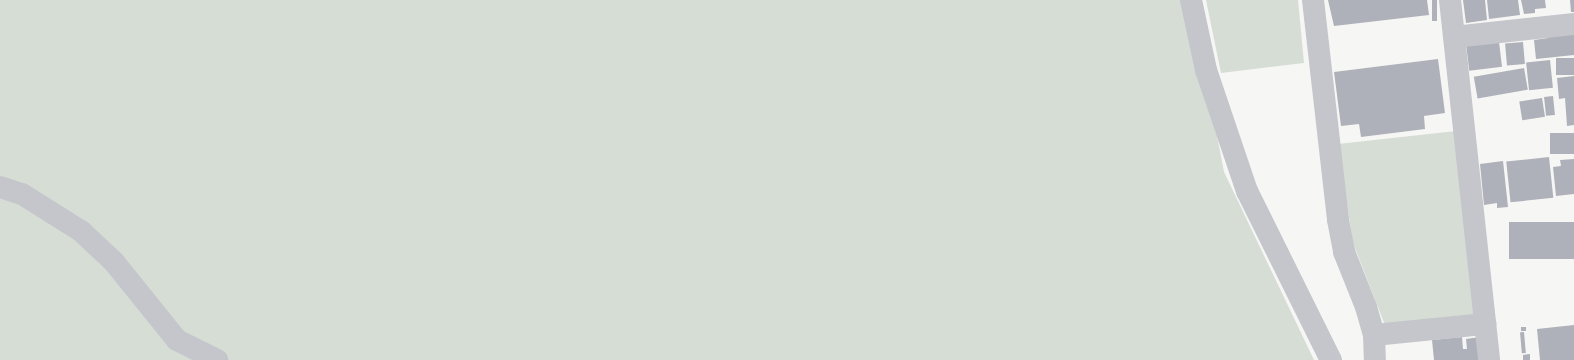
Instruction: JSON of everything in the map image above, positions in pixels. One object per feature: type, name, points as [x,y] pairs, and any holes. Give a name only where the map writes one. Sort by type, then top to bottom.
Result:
[{"type":"street","points":[[1191,0],[1206,70],[1247,191],[1331,360]]},
{"type":"street","points":[[1313,0],[1338,220],[1344,252],[1366,307],[1374,335],[1375,360]]},
{"type":"street","points":[[1450,0],[1489,360]]},
{"type":"street","points":[[1454,37],[1574,24]]},
{"type":"street","points":[[0,187],[22,194],[82,231],[114,262],[177,340],[216,360]]},
{"type":"street","points":[[1374,335],[1485,324]]},
{"type":"shaded area","points":[[0,0],[1191,0],[1224,172],[1314,360],[0,360]]},
{"type":"shaded area","points":[[1206,0],[1298,0],[1304,63],[1221,73]]},
{"type":"shaded area","points":[[1456,131],[1476,326],[1390,338],[1353,243],[1338,144]]},
{"type":"building","points":[[1328,0],[1427,0],[1429,15],[1334,26]]},
{"type":"building","points":[[1432,0],[1437,0],[1437,21],[1432,21]]},
{"type":"building","points":[[1463,0],[1485,0],[1487,20],[1466,23]]},
{"type":"building","points":[[1487,0],[1518,0],[1520,15],[1489,19]]},
{"type":"building","points":[[1521,0],[1545,0],[1546,8],[1535,9],[1535,13],[1524,14]]},
{"type":"building","points":[[1570,0],[1574,0],[1574,12],[1571,12]]},
{"type":"building","points":[[1574,32],[1574,55],[1536,59],[1534,40],[1548,38],[1548,35]]},
{"type":"building","points":[[1499,42],[1502,67],[1469,71],[1466,46]]},
{"type":"building","points":[[1523,42],[1525,64],[1507,65],[1505,44]]},
{"type":"building","points":[[1556,58],[1574,58],[1574,75],[1556,75]]},
{"type":"building","points":[[1438,59],[1445,113],[1424,116],[1425,129],[1361,137],[1359,124],[1341,126],[1334,72]]},
{"type":"building","points":[[1550,60],[1553,88],[1529,90],[1526,63]]},
{"type":"building","points":[[1524,68],[1528,90],[1478,99],[1474,77]]},
{"type":"building","points":[[1574,76],[1574,125],[1567,126],[1565,98],[1559,99],[1557,78]]},
{"type":"building","points":[[1553,96],[1555,115],[1546,116],[1544,97]]},
{"type":"building","points":[[1542,98],[1545,117],[1522,120],[1519,102]]},
{"type":"building","points":[[1550,133],[1574,133],[1574,154],[1550,154]]},
{"type":"building","points":[[1549,157],[1553,198],[1511,202],[1506,161]]},
{"type":"building","points":[[1574,159],[1574,194],[1556,196],[1553,167],[1561,166],[1560,160]]},
{"type":"building","points":[[1503,161],[1508,207],[1497,208],[1497,203],[1484,205],[1480,164]]},
{"type":"building","points":[[1509,222],[1574,222],[1574,259],[1509,259]]},
{"type":"building","points":[[1574,325],[1574,360],[1540,360],[1537,329]]},
{"type":"building","points":[[1521,327],[1526,327],[1526,331],[1521,331]]},
{"type":"building","points":[[1520,332],[1524,332],[1526,353],[1522,353]]},
{"type":"building","points":[[1462,337],[1463,349],[1467,349],[1466,339],[1480,337],[1482,360],[1434,360],[1432,340]]},
{"type":"building","points":[[1530,354],[1530,360],[1523,360],[1523,355]]}]
